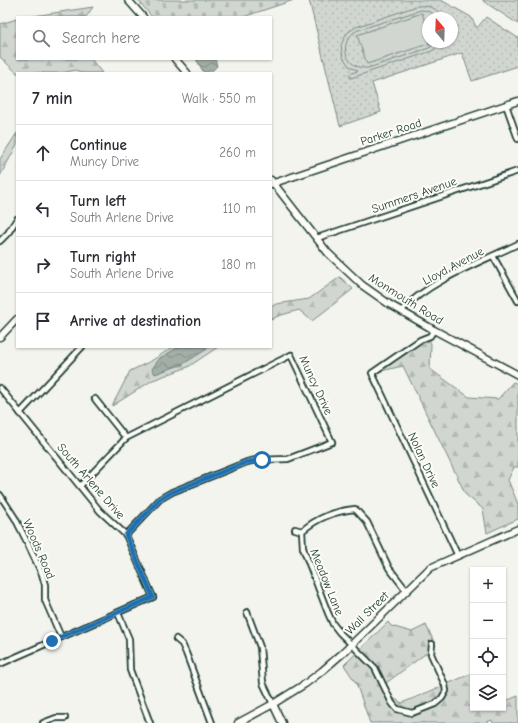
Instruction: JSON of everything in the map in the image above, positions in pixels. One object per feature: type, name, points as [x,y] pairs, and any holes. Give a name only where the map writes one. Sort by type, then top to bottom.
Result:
[{"type":"street","points":[[128,0],[141,16]]},
{"type":"street","points":[[177,60],[186,72]]},
{"type":"street","name":"Parker Road","points":[[272,182],[518,101]]},
{"type":"street","points":[[506,105],[518,139]]},
{"type":"street","name":"Summers Avenue","points":[[317,238],[518,171]]},
{"type":"street","name":"Monmouth Road","points":[[272,182],[336,262],[373,294],[434,330],[518,375]]},
{"type":"street","points":[[0,241],[16,221]]},
{"type":"street","name":"Lloyd Avenue","points":[[401,311],[412,300],[435,285],[518,244]]},
{"type":"street","points":[[494,256],[518,301]]},
{"type":"street","points":[[0,337],[16,320]]},
{"type":"street","name":"Nolan Drive","points":[[434,330],[430,336],[420,340],[372,373],[458,556]]},
{"type":"street","points":[[20,413],[81,348]]},
{"type":"street","points":[[291,355],[293,349]]},
{"type":"street","name":"Muncy Drive","points":[[80,486],[126,438],[291,355],[334,443],[288,459],[256,460],[247,462],[172,492],[160,499],[126,535]]},
{"type":"street","name":"South Arlene Drive","points":[[0,388],[100,511],[126,535],[153,597]]},
{"type":"street","points":[[95,399],[126,438]]},
{"type":"street","name":"Woods Road","points":[[0,495],[15,518],[42,574],[45,585],[45,600],[61,637]]},
{"type":"street","points":[[295,529],[302,531],[318,519],[357,507],[367,522],[389,568],[406,590]]},
{"type":"street","name":"Wall Street","points":[[238,723],[273,704],[314,678],[430,568],[518,530]]},
{"type":"street","name":"Meadow Lane","points":[[302,531],[303,548],[328,614],[336,629],[375,668],[392,703],[397,709],[412,713],[435,704],[442,698],[446,691],[445,685],[431,654],[432,644]]},
{"type":"street","points":[[0,664],[153,597],[158,599]]},
{"type":"street","points":[[246,612],[260,647],[263,683],[282,723]]},
{"type":"street","points":[[118,613],[129,639],[129,665],[133,679],[150,723]]},
{"type":"street","points":[[176,639],[182,644],[186,652],[212,723]]},
{"type":"street","points":[[43,723],[52,719],[65,718]]},
{"type":"green space","points":[[138,0],[294,0],[246,16],[151,16]]},
{"type":"green space","points":[[309,0],[441,0],[471,17],[477,28],[486,17],[518,38],[518,66],[472,81],[462,53],[372,83],[381,112],[340,126]]},
{"type":"green space","points":[[518,0],[518,24],[483,1]]},
{"type":"green space","points":[[417,6],[425,6],[439,12],[421,10],[358,30],[351,35],[347,40],[346,54],[353,64],[360,67],[368,68],[429,48],[436,48],[432,51],[351,78],[349,74],[358,71],[349,66],[343,57],[341,45],[347,33],[356,27]]},
{"type":"green space","points":[[93,7],[87,16],[34,16]]},
{"type":"green space","points":[[422,13],[422,46],[367,64],[357,35]]},
{"type":"green space","points":[[16,19],[16,60],[92,60],[101,72],[79,72],[76,70],[66,72],[16,72],[0,57],[0,24]]},
{"type":"green space","points":[[16,135],[16,147],[0,176],[0,159]]},
{"type":"green space","points":[[340,277],[353,289],[312,321],[299,310],[278,316],[272,319],[272,306],[276,304],[309,299]]},
{"type":"green space","points":[[429,337],[431,344],[430,369],[469,397],[498,399],[513,382],[518,384],[518,467],[514,467],[508,480],[518,504],[518,519],[487,533],[483,509],[466,495],[403,366],[372,373]]},
{"type":"green space","points":[[171,348],[216,348],[188,367],[153,380],[112,406],[130,371],[151,361]]},
{"type":"green space","points":[[388,622],[391,626],[412,632],[426,625],[436,646],[386,683],[393,698],[402,703],[470,674],[470,711],[506,711],[506,701],[518,696],[518,723],[493,723],[492,720],[484,723],[370,723],[356,683],[344,665]]},
{"type":"water","points":[[197,60],[215,60],[217,66],[213,70],[203,72]]},
{"type":"water","points":[[177,348],[207,348],[183,364],[155,374],[152,369],[160,358]]},
{"type":"route","points":[[52,641],[153,597],[126,535],[160,499],[172,492],[247,462],[262,460]]}]
